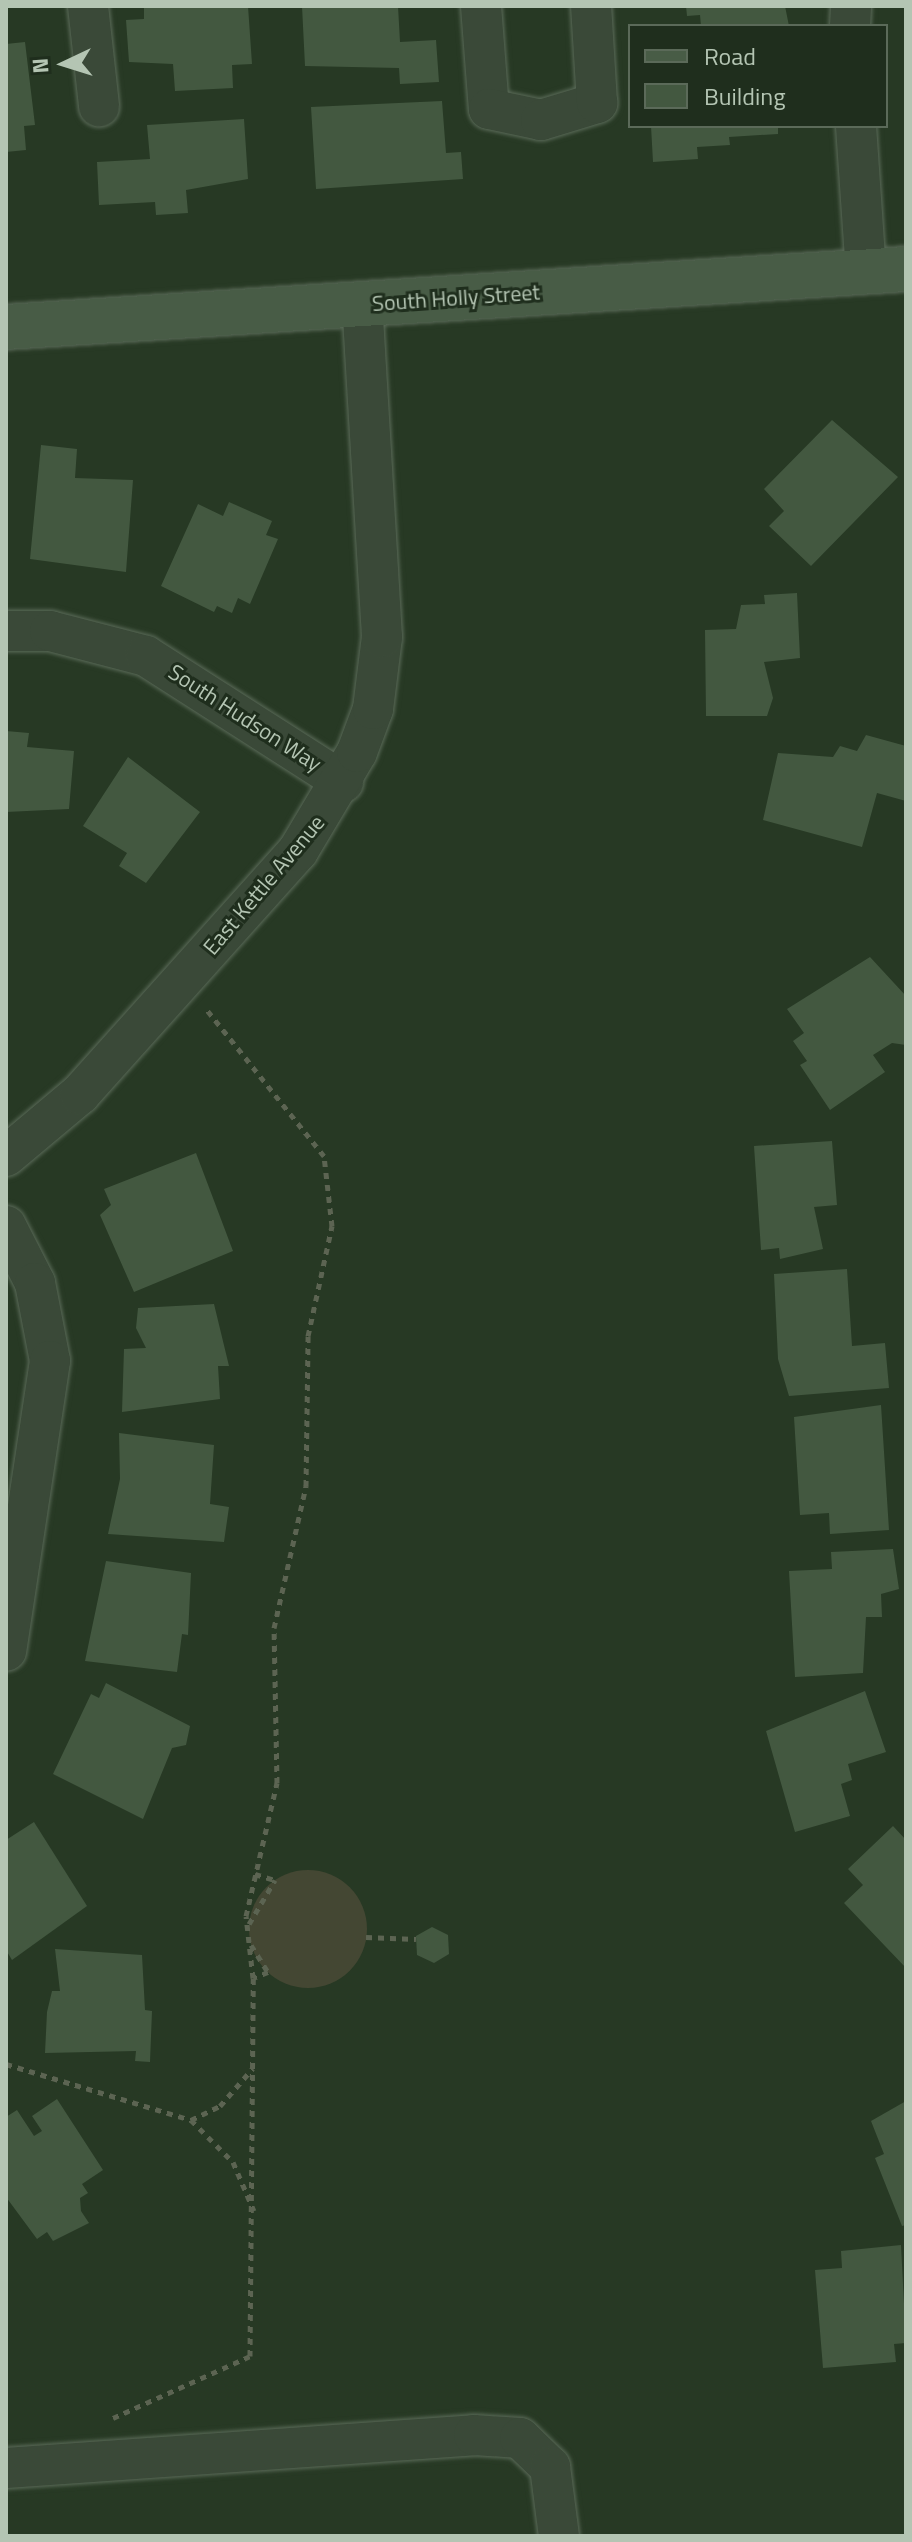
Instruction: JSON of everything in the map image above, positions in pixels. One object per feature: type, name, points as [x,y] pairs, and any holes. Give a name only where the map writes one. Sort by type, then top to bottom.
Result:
[{"type":"main road","name":"South Holly Street","points":[[6,327],[886,270]]},
{"type":"street","points":[[88,6],[99,106]]},
{"type":"street","points":[[481,6],[489,109],[541,120],[597,103],[591,6]]},
{"type":"street","points":[[856,128],[886,270]]},
{"type":"street","name":"East Kettle Avenue","points":[[6,1156],[80,1094],[182,981],[298,851],[343,782],[373,709],[382,637],[362,304]]},
{"type":"street","name":"South Hudson Way","points":[[6,631],[50,631],[146,656],[343,782]]},
{"type":"street","points":[[6,1226],[35,1283],[50,1361],[6,1651]]},
{"type":"street","points":[[6,2468],[474,2435],[520,2438],[550,2467],[559,2536]]},
{"type":"path","points":[[99,2424],[250,2356],[255,2215],[254,2065],[253,1978],[246,1916],[277,1783],[274,1628],[306,1486],[308,1336],[333,1195],[324,1156],[182,981]]},
{"type":"path","points":[[253,1978],[268,1972],[248,1925],[275,1880],[255,1874]]},
{"type":"path","points":[[366,1937],[416,1939]]},
{"type":"path","points":[[6,2064],[191,2120],[233,2162],[255,2215]]},
{"type":"path","points":[[191,2120],[231,2097],[254,2065]]},
{"type":"green space","points":[[308,1870],[331,1874],[350,1887],[363,1906],[367,1929],[363,1952],[350,1971],[331,1984],[308,1988],[285,1984],[266,1971],[253,1952],[249,1929],[253,1906],[266,1887],[285,1874]]},
{"type":"building","points":[[144,6],[248,6],[252,64],[232,65],[233,88],[175,91],[173,64],[129,62],[126,20],[144,19]]},
{"type":"building","points":[[302,6],[398,6],[400,42],[436,40],[439,82],[400,84],[399,68],[305,66]]},
{"type":"building","points":[[686,6],[785,6],[789,24],[701,24],[700,15],[687,16]]},
{"type":"building","points":[[25,42],[35,125],[24,126],[26,150],[6,152],[6,44]]},
{"type":"building","points":[[442,101],[446,153],[461,152],[463,179],[316,189],[311,107]]},
{"type":"building","points":[[244,119],[248,179],[186,190],[188,213],[156,215],[155,202],[99,205],[97,162],[150,159],[147,125]]},
{"type":"building","points":[[651,128],[778,128],[778,134],[729,137],[730,145],[697,147],[698,159],[653,162]]},
{"type":"building","points":[[832,420],[898,477],[811,566],[769,526],[784,511],[764,489]]},
{"type":"building","points":[[41,445],[77,449],[75,478],[133,480],[126,572],[30,559]]},
{"type":"building","points":[[229,502],[272,521],[266,535],[278,539],[250,604],[238,598],[232,613],[217,606],[214,612],[161,586],[198,504],[223,516]]},
{"type":"building","points":[[797,593],[800,658],[764,662],[773,698],[767,716],[706,716],[705,630],[736,629],[741,605],[765,604],[764,595]]},
{"type":"building","points":[[6,731],[29,733],[27,747],[74,751],[69,809],[6,812]]},
{"type":"building","points":[[866,735],[906,746],[906,801],[877,793],[862,847],[763,820],[778,753],[833,757],[840,746],[857,751]]},
{"type":"building","points":[[128,757],[200,812],[146,883],[119,866],[127,853],[83,826]]},
{"type":"building","points":[[870,957],[906,996],[906,1045],[892,1043],[873,1055],[885,1072],[830,1110],[800,1065],[807,1061],[793,1041],[804,1033],[787,1009]]},
{"type":"building","points":[[832,1141],[837,1205],[814,1207],[823,1249],[780,1259],[779,1248],[761,1250],[754,1146]]},
{"type":"building","points":[[196,1153],[233,1251],[134,1292],[100,1215],[111,1205],[104,1189]]},
{"type":"building","points":[[847,1269],[852,1346],[885,1343],[889,1388],[789,1396],[778,1359],[774,1274]]},
{"type":"building","points":[[214,1304],[229,1366],[218,1366],[220,1399],[122,1412],[124,1349],[146,1348],[136,1328],[138,1308]]},
{"type":"building","points":[[881,1405],[889,1530],[830,1534],[829,1513],[800,1515],[794,1417]]},
{"type":"building","points":[[119,1433],[214,1445],[210,1504],[229,1507],[224,1542],[108,1534],[120,1479]]},
{"type":"building","points":[[893,1549],[899,1589],[881,1594],[882,1617],[866,1617],[863,1673],[795,1677],[789,1571],[832,1569],[831,1552]]},
{"type":"building","points":[[106,1561],[191,1573],[188,1635],[182,1634],[177,1672],[85,1661]]},
{"type":"building","points":[[106,1683],[190,1726],[186,1745],[172,1748],[143,1819],[53,1774],[91,1694],[99,1698]]},
{"type":"building","points":[[865,1691],[886,1752],[848,1764],[852,1780],[841,1784],[850,1816],[795,1832],[766,1731]]},
{"type":"building","points":[[34,1822],[87,1906],[12,1960],[6,1950],[6,1840]]},
{"type":"building","points":[[893,1826],[906,1840],[906,1968],[844,1903],[863,1885],[848,1869]]},
{"type":"building","points":[[432,1927],[448,1935],[449,1954],[434,1963],[417,1955],[416,1936]]},
{"type":"building","points":[[55,1949],[142,1955],[145,2010],[152,2011],[150,2062],[135,2061],[136,2051],[45,2053],[47,2012],[52,1991],[60,1991]]},
{"type":"building","points":[[57,2099],[103,2170],[82,2184],[88,2193],[80,2198],[81,2211],[89,2223],[53,2241],[47,2232],[37,2239],[6,2197],[6,2117],[17,2110],[34,2136],[42,2131],[32,2116]]},
{"type":"building","points":[[906,2101],[906,2225],[902,2226],[875,2158],[884,2154],[871,2121]]},
{"type":"building","points":[[901,2245],[906,2343],[894,2344],[896,2362],[823,2368],[815,2270],[842,2268],[841,2251]]}]
